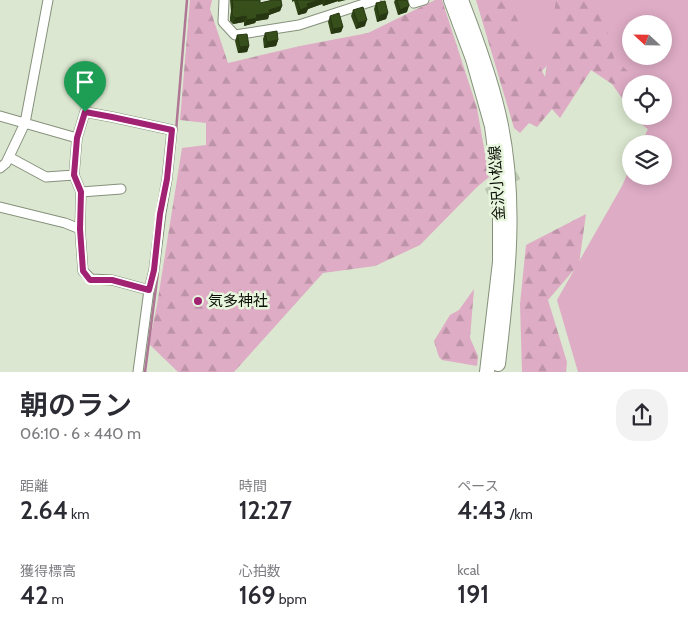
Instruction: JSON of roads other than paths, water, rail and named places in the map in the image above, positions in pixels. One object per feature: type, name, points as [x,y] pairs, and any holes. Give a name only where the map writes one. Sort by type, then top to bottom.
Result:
[{"type":"main road","name":"金沢小松線","points":[[451,0],[473,59],[492,126],[500,189],[500,262],[492,371]]},
{"type":"main road","name":"金沢小松線","points":[[461,0],[477,42],[498,111],[508,172],[510,242],[506,295],[492,371]]},
{"type":"street","points":[[0,168],[6,163],[25,123],[48,0]]},
{"type":"street","points":[[224,0],[223,22],[235,35],[299,25],[376,0]]},
{"type":"street","points":[[414,0],[414,3],[424,0]]},
{"type":"street","points":[[138,372],[149,290],[154,270],[160,214],[167,179],[172,130],[85,112],[77,138],[74,175],[81,192],[80,229],[83,271],[90,280],[112,280],[149,290]]},
{"type":"street","points":[[0,116],[77,138]]},
{"type":"street","points":[[9,157],[46,178],[74,175]]},
{"type":"street","points":[[81,192],[121,189]]},
{"type":"street","points":[[0,207],[65,223],[80,229]]},
{"type":"waterway","points":[[176,131],[187,0]]},
{"type":"waterway","points":[[145,372],[158,272]]},
{"type":"tunnel","points":[[487,193],[520,174]]},
{"type":"place","name":"気多神社","points":[[198,301]]}]
